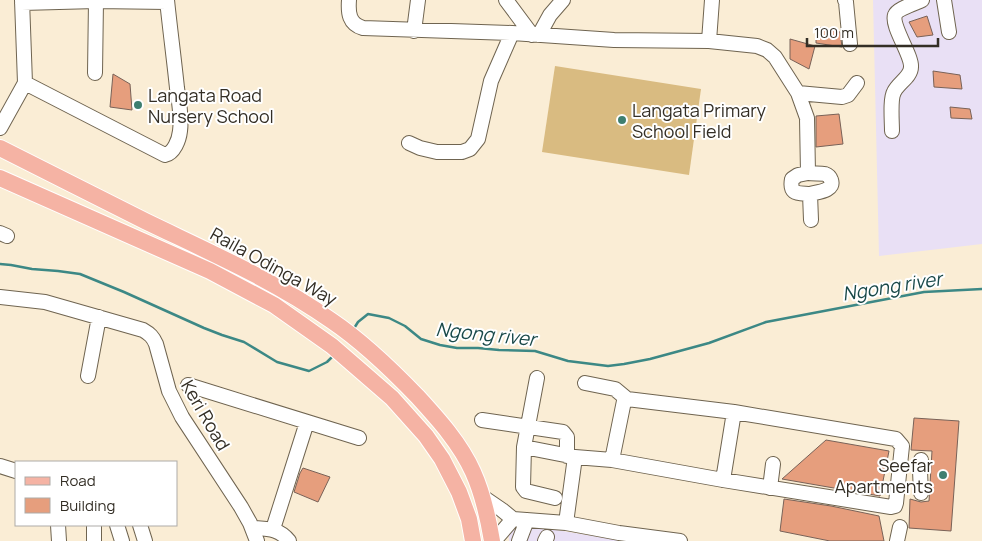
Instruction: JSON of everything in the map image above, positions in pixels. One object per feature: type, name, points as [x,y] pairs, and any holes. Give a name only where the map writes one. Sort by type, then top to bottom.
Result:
[{"type":"main road","name":"Raila Odinga Way","points":[[0,148],[258,276],[300,300],[350,334],[398,376],[451,436],[472,471],[483,497],[493,541]]},
{"type":"main road","name":"Raila Odinga Way","points":[[0,178],[210,271],[274,305],[338,350],[392,398],[426,436],[453,478],[469,519],[473,541]]},
{"type":"main road","points":[[138,239],[145,221]]},
{"type":"street","points":[[349,0],[348,10],[351,21],[357,27],[363,28],[512,33],[614,40],[709,40],[756,46],[767,50],[775,56],[798,93],[807,118],[808,174]]},
{"type":"street","points":[[414,31],[418,0]]},
{"type":"street","points":[[506,0],[536,35]]},
{"type":"street","points":[[536,35],[563,0]]},
{"type":"street","points":[[709,40],[712,0]]},
{"type":"street","points":[[845,0],[850,44]]},
{"type":"street","points":[[892,131],[892,94],[912,67],[894,17],[899,10],[922,0]]},
{"type":"street","points":[[944,0],[949,32]]},
{"type":"street","points":[[95,73],[96,1]]},
{"type":"street","points":[[0,128],[24,83],[22,2],[167,1],[180,107],[180,131],[176,145],[168,154],[165,155],[24,83]]},
{"type":"street","points":[[409,143],[437,152],[462,152],[470,149],[478,139],[491,81],[512,33]]},
{"type":"street","points":[[798,93],[842,97],[848,95],[857,83]]},
{"type":"street","points":[[808,174],[824,174],[828,176],[831,179],[829,188],[810,194],[796,193],[792,190],[792,179],[798,175],[808,174]]},
{"type":"street","points":[[810,194],[811,220]]},
{"type":"street","name":"Keri Road","points":[[0,297],[45,302],[143,330],[149,334],[153,338],[169,391],[182,417],[241,508],[255,535]]},
{"type":"street","points":[[88,376],[99,317]]},
{"type":"street","points":[[537,378],[524,447],[523,487],[526,491],[555,498]]},
{"type":"street","points":[[524,447],[571,456],[612,460],[891,508],[895,506],[902,446],[896,439],[734,412],[627,398],[615,389],[585,382]]},
{"type":"street","points":[[188,385],[359,438]]},
{"type":"street","points":[[612,460],[624,401],[627,398]]},
{"type":"street","points":[[723,480],[734,412]]},
{"type":"street","points":[[482,420],[563,432],[567,437],[571,456],[566,523]]},
{"type":"street","points":[[273,529],[307,422]]},
{"type":"street","points":[[770,488],[773,464]]},
{"type":"street","points":[[0,466],[15,471]]},
{"type":"street","points":[[899,469],[921,466],[921,493]]},
{"type":"street","points":[[483,497],[512,519],[566,523],[619,533],[680,541]]},
{"type":"street","points":[[493,541],[512,519]]},
{"type":"street","points":[[519,541],[527,520]]},
{"type":"street","points":[[58,526],[58,541]]},
{"type":"street","points":[[94,526],[94,541]]},
{"type":"street","points":[[117,526],[122,541]]},
{"type":"street","points":[[140,526],[145,541]]},
{"type":"street","points":[[897,541],[900,527]]},
{"type":"street","points":[[255,535],[273,529],[280,532],[289,541]]},
{"type":"shaded area","points":[[873,0],[982,0],[982,244],[879,256]]},
{"type":"shaded area","name":"Langata Primary School Field","points":[[555,66],[701,89],[689,175],[542,152]]},
{"type":"shaded area","points":[[515,526],[530,529],[532,526],[624,541],[509,541],[508,528]]},
{"type":"building","points":[[927,16],[933,35],[917,37],[909,22]]},
{"type":"building","points":[[816,27],[840,32],[842,47],[816,43]]},
{"type":"building","points":[[790,39],[815,46],[809,69],[790,59]]},
{"type":"building","points":[[933,71],[960,75],[962,89],[934,87]]},
{"type":"building","points":[[113,74],[130,84],[132,110],[110,107]]},
{"type":"building","points":[[950,107],[970,109],[972,119],[951,118]]},
{"type":"building","points":[[839,114],[843,144],[816,147],[816,116]]},
{"type":"building","name":"Seefar Apartments","points":[[914,418],[959,421],[951,531],[909,528],[910,499],[921,502],[929,501],[932,451],[911,450]]},
{"type":"building","points":[[826,440],[889,451],[880,496],[782,479]]},
{"type":"building","points":[[303,468],[330,477],[318,502],[294,492]]},
{"type":"building","points":[[784,499],[879,516],[884,541],[830,541],[780,531]]},
{"type":"waterway","name":"Ngong river","points":[[0,264],[80,274],[204,328],[244,342],[277,362],[309,371],[327,362],[333,356]]},
{"type":"waterway","name":"Ngong river","points":[[353,330],[358,322],[368,314],[389,318],[405,326],[421,339],[440,345],[457,348],[535,351],[568,361],[608,366],[650,359],[709,343],[766,322],[924,292],[982,289]]},
{"type":"place","name":"Langata Road Nursery School","points":[[138,105]]},
{"type":"place","name":"Langata Primary School Field","points":[[622,120]]},
{"type":"place","name":"Seefar Apartments","points":[[943,475]]}]
